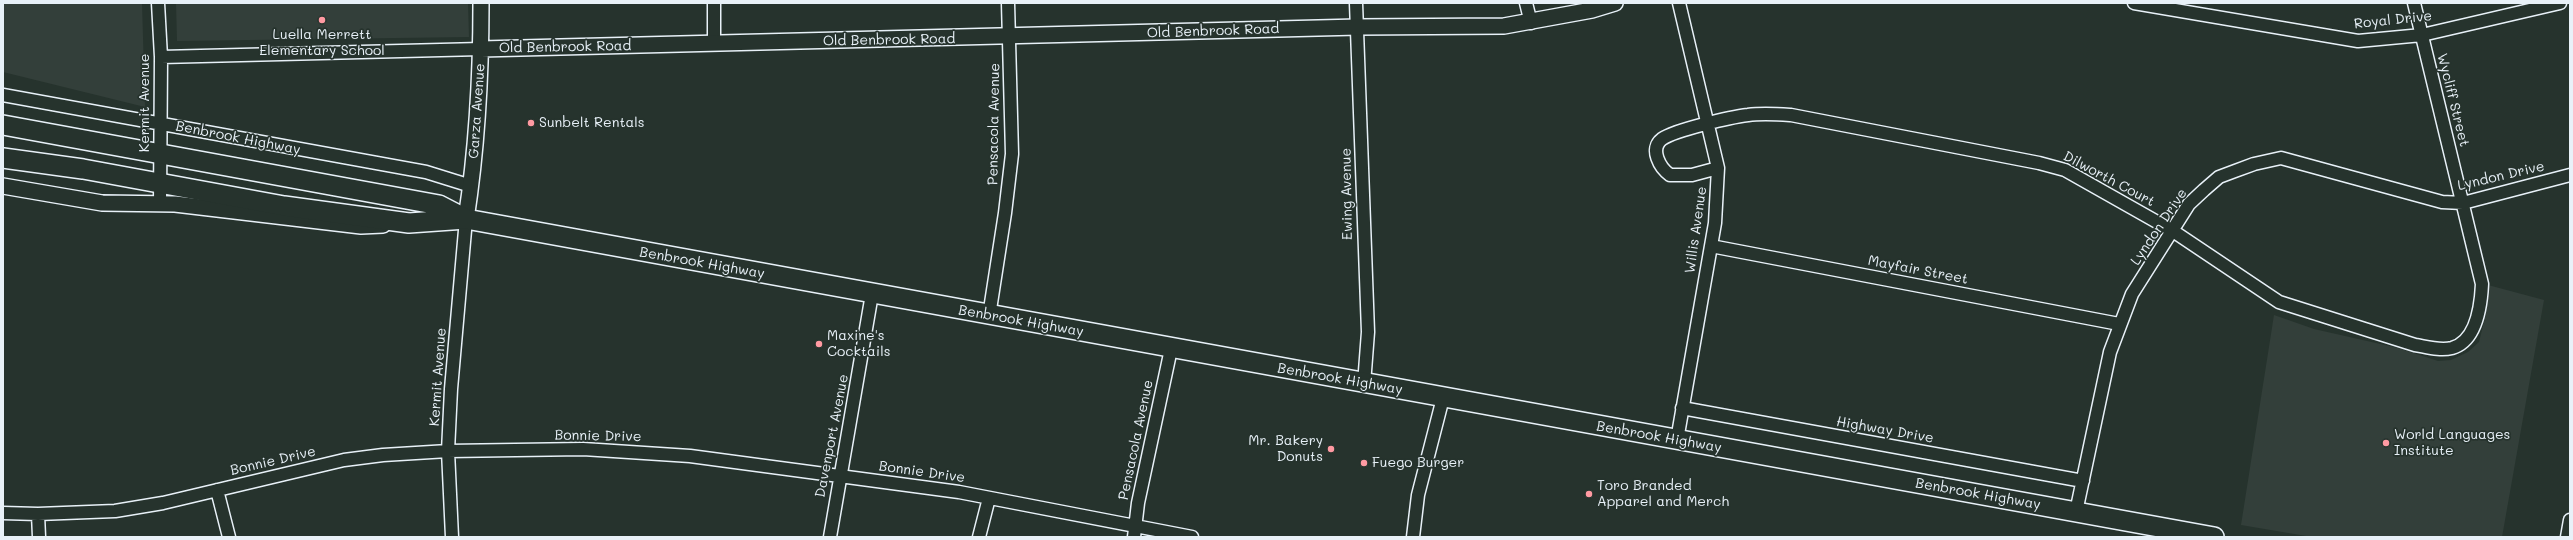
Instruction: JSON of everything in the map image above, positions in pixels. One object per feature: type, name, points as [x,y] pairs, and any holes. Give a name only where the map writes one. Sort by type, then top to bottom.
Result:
[{"type":"main road","name":"Benbrook Highway","points":[[3,125],[439,205],[466,219]]},
{"type":"main road","name":"Benbrook Highway","points":[[3,158],[83,169],[284,206],[409,223],[466,219],[989,316],[2214,537]]},
{"type":"street","name":"Kermit Avenue","points":[[158,3],[161,57],[160,203]]},
{"type":"street","name":"Garza Avenue","points":[[466,219],[471,186],[481,49],[481,3]]},
{"type":"street","points":[[714,3],[714,44]]},
{"type":"street","name":"Pensacola Avenue","points":[[989,316],[1006,206],[1012,154],[1008,3]]},
{"type":"street","name":"Ewing Avenue","points":[[1356,3],[1358,27],[1362,228],[1368,332],[1364,384]]},
{"type":"street","points":[[1526,3],[1531,23]]},
{"type":"street","name":"Old Benbrook Road","points":[[161,57],[1009,37],[1358,27],[1504,26],[1531,23],[1615,3]]},
{"type":"street","name":"Willis Avenue","points":[[1677,440],[1711,246],[1718,196],[1718,168],[1679,3]]},
{"type":"street","name":"Royal Drive","points":[[2134,3],[2358,41],[2422,35],[2560,3]]},
{"type":"street","name":"Wycliff Street","points":[[2414,3],[2463,203]]},
{"type":"street","name":"Benbrook Highway","points":[[3,95],[426,172],[471,186]]},
{"type":"street","name":"Dilworth Court","points":[[1718,168],[1677,176],[1663,170],[1657,159],[1658,144],[1661,139],[1708,124],[1747,115],[1790,115],[2039,163],[2065,170],[2173,231],[2279,302],[2415,345],[2438,349],[2452,348],[2470,335],[2481,300],[2479,269],[2463,203]]},
{"type":"street","name":"Lyndon Drive","points":[[2076,512],[2110,352],[2132,294],[2189,204],[2219,177],[2254,164],[2281,158],[2442,202],[2463,203],[2570,175]]},
{"type":"street","name":"Benbrook Highway","points":[[3,186],[102,203],[134,205],[160,203],[361,226],[409,223]]},
{"type":"street","name":"Kermit Avenue","points":[[452,537],[448,451],[451,389],[466,219]]},
{"type":"street","name":"Mayfair Street","points":[[1711,246],[2120,324]]},
{"type":"street","name":"Davenport Avenue","points":[[830,537],[872,294]]},
{"type":"street","name":"Pensacola Avenue","points":[[1135,532],[1170,348]]},
{"type":"street","points":[[1413,537],[1418,495],[1443,398]]},
{"type":"street","name":"Highway Drive","points":[[1682,408],[2083,480]]},
{"type":"street","name":"Bonnie Drive","points":[[3,513],[38,514],[115,510],[163,503],[344,460],[448,451],[583,449],[651,452],[840,476],[989,498],[1135,532],[1192,537]]},
{"type":"street","points":[[217,490],[229,537]]},
{"type":"street","points":[[979,537],[989,498]]},
{"type":"street","points":[[38,514],[39,537]]},
{"type":"street","points":[[2567,537],[2570,520]]},
{"type":"shaded area","points":[[3,3],[142,3],[145,107],[3,72]]},
{"type":"shaded area","name":"Luella Merrett Elementary School","points":[[176,3],[468,3],[469,37],[177,41]]},
{"type":"shaded area","name":"World Languages Institute","points":[[2488,285],[2544,300],[2502,537],[2312,537],[2241,525],[2274,315],[2314,329],[2398,348],[2438,361],[2451,360],[2468,352],[2479,342],[2486,314]]},
{"type":"place","name":"Luella Merrett Elementary School","points":[[322,20]]},
{"type":"place","name":"Sunbelt Rentals","points":[[531,123]]},
{"type":"place","name":"Maxine's Cocktails","points":[[819,344]]},
{"type":"place","name":"World Languages Institute","points":[[2386,443]]},
{"type":"place","name":"Mr. Bakery Donuts","points":[[1331,449]]},
{"type":"place","name":"Fuego Burger","points":[[1364,463]]},
{"type":"place","name":"Toro Branded Apparel and Merch","points":[[1589,494]]}]
